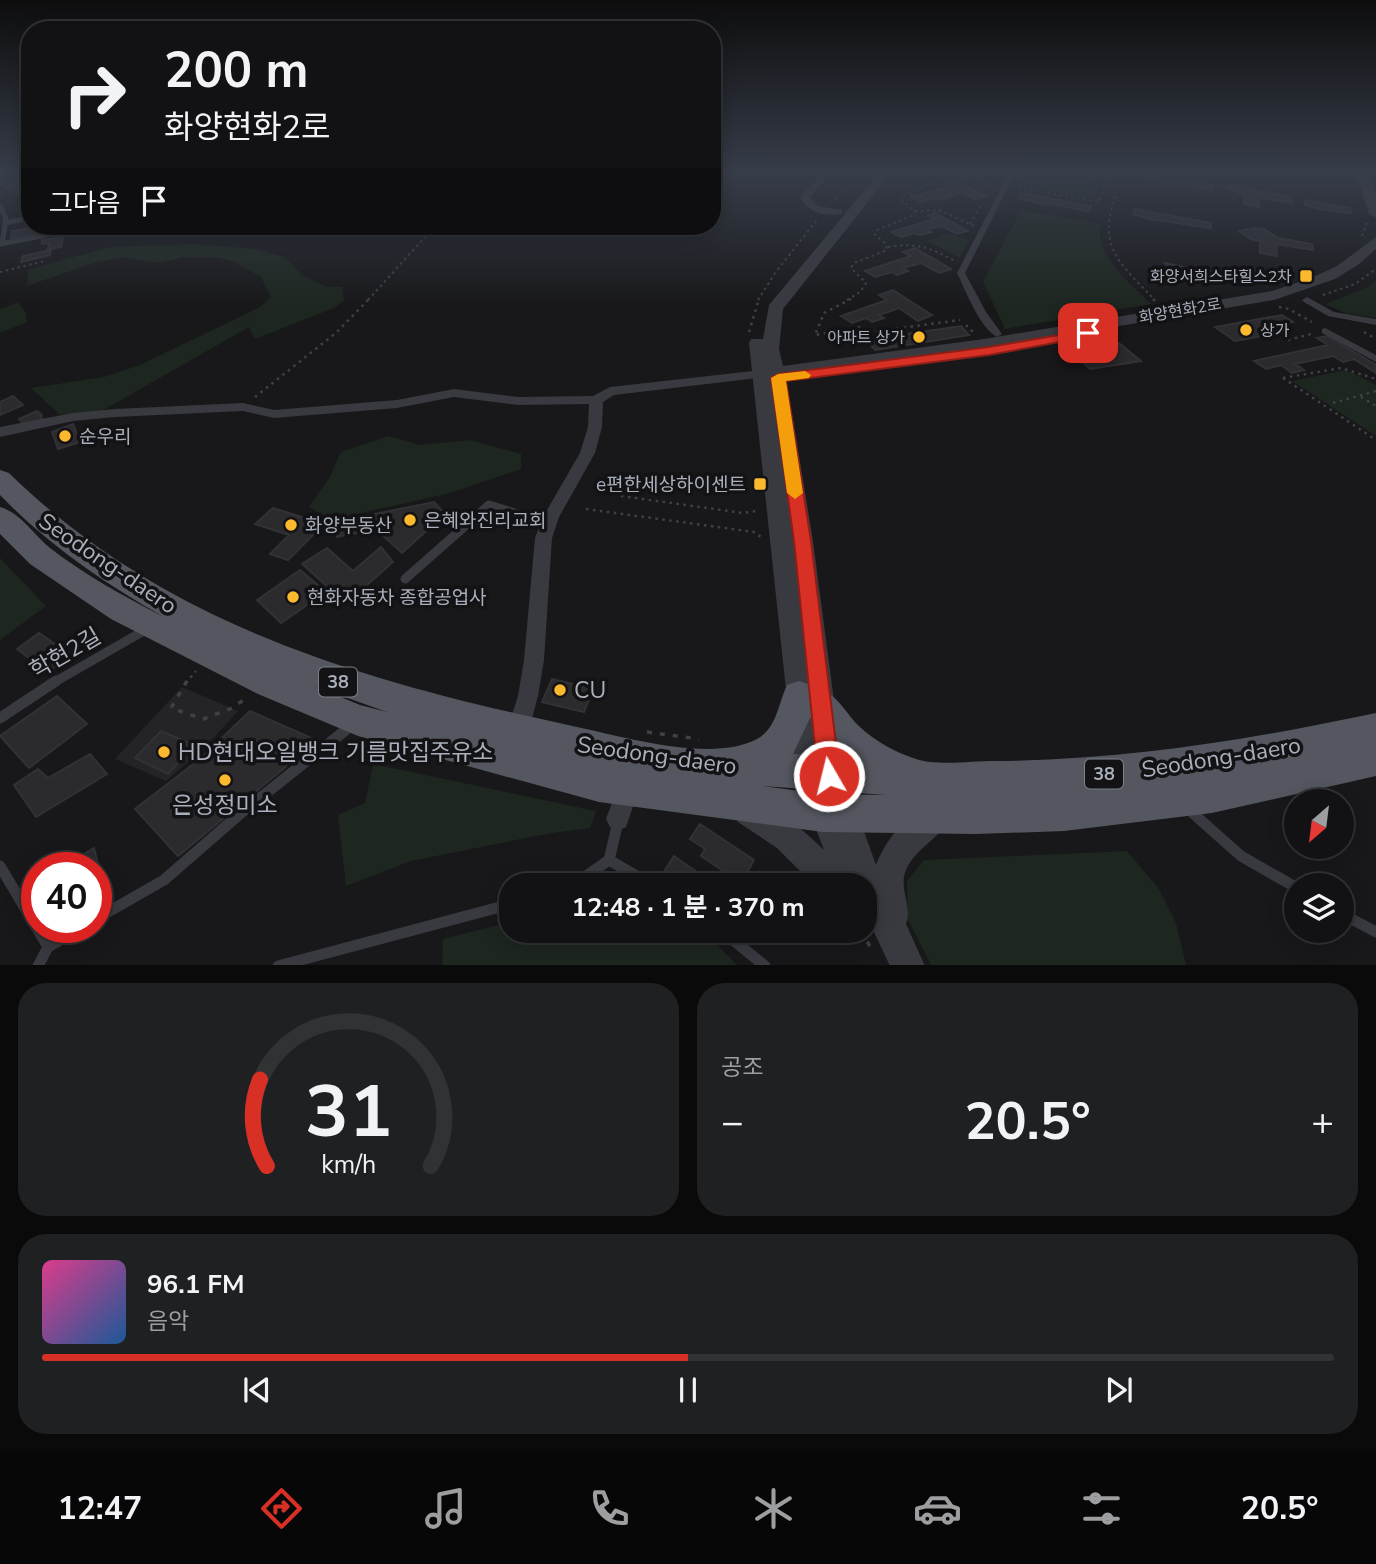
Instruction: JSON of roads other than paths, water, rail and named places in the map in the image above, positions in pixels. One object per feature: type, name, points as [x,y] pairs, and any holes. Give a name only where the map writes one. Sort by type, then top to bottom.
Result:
[{"type":"main road","name":"Seodong-daero","points":[[0,480],[49,527],[136,587],[184,615],[321,676],[377,695],[592,748],[718,769],[925,780],[1018,779],[1205,763],[1264,754],[1376,729]]},
{"type":"main road","name":"Seodong-daero","points":[[0,517],[40,556],[151,626],[270,684],[358,720],[599,784],[623,804],[718,769],[833,813],[937,815],[1065,812],[1212,795],[1376,759]]},
{"type":"main road","points":[[718,769],[775,750],[809,700],[858,751],[879,763],[925,780]]},
{"type":"street","points":[[770,376],[757,344],[757,319],[767,298],[828,218]]},
{"type":"street","points":[[848,218],[775,308],[769,349],[770,376],[802,541],[809,700],[819,775],[853,873]]},
{"type":"street","points":[[989,218],[961,273],[977,300],[983,319],[997,334]]},
{"type":"street","name":"화양현화2로","points":[[770,376],[984,344],[1274,295],[1308,286],[1348,268],[1368,240]]},
{"type":"street","name":"화양현화2로","points":[[770,376],[989,351],[1274,302],[1334,283],[1376,257]]},
{"type":"street","points":[[1307,300],[1331,314],[1376,322]]},
{"type":"street","points":[[1325,331],[1376,359]]},
{"type":"street","points":[[0,432],[73,417],[243,407],[274,414],[397,404],[462,393],[518,401],[596,400],[610,391],[770,376]]},
{"type":"street","points":[[518,730],[524,715],[537,628],[541,557],[547,523],[581,469],[593,440],[596,400]]},
{"type":"street","points":[[718,769],[748,810],[798,846],[826,873]]},
{"type":"street","points":[[833,813],[863,873],[902,963]]},
{"type":"street","points":[[902,963],[889,906],[887,885],[890,867],[912,836],[937,815]]},
{"type":"street","points":[[877,926],[902,963]]},
{"type":"lane","points":[[4,218],[1,244],[47,235]]},
{"type":"lane","points":[[5,223],[21,220]]},
{"type":"lane","points":[[405,579],[489,505],[547,523]]},
{"type":"lane","name":"학현2길","points":[[0,718],[49,685],[151,626]]},
{"type":"lane","points":[[112,910],[164,880],[241,813],[358,720]]},
{"type":"lane","points":[[1179,799],[1197,819],[1241,856],[1284,881]]},
{"type":"lane","points":[[590,873],[608,860],[623,804]]},
{"type":"lane","points":[[608,860],[631,873]]},
{"type":"lane","points":[[0,866],[48,947]]},
{"type":"lane","points":[[278,965],[499,907]]},
{"type":"lane","points":[[1354,920],[1376,932]]},
{"type":"lane","points":[[38,965],[48,947],[55,943]]},
{"type":"lane","points":[[737,943],[765,965]]},
{"type":"place","name":"화양서희스타힐스2차","points":[[1306,276]]},
{"type":"place","name":"상가","points":[[1246,330]]},
{"type":"place","name":"아파트 상가","points":[[919,337]]},
{"type":"place","name":"순우리","points":[[65,436]]},
{"type":"place","name":"e편한세상하이센트","points":[[760,484]]},
{"type":"place","name":"은혜와진리교회","points":[[410,520]]},
{"type":"place","name":"화양부동산","points":[[291,525]]},
{"type":"place","name":"현화자동차 종합공업사","points":[[293,597]]},
{"type":"place","name":"CU","points":[[560,690]]},
{"type":"place","name":"HD현대오일뱅크 기름맛집주유소","points":[[164,752]]},
{"type":"place","name":"은성정미소","points":[[225,780]]}]
